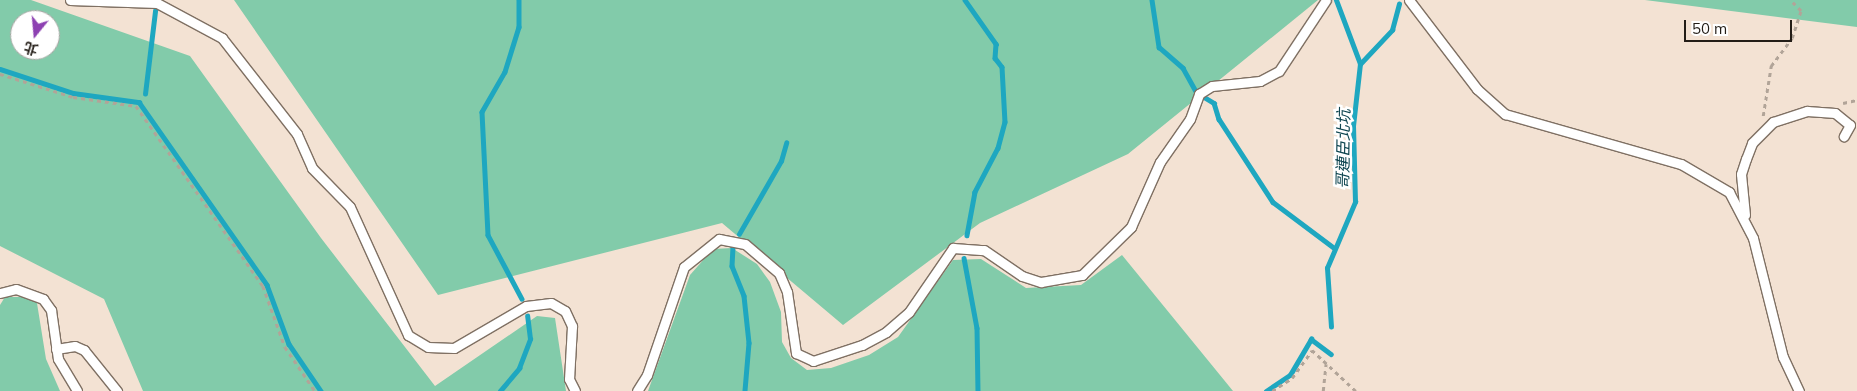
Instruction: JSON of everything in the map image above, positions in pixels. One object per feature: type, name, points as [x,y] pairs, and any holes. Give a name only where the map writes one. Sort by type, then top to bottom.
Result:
[{"type":"lane","points":[[70,0],[157,3],[222,38],[297,134],[312,168],[350,207],[408,335],[428,348],[454,348],[484,335],[521,308],[551,303],[566,311],[572,326],[570,379],[575,391]]},
{"type":"lane","points":[[637,391],[647,375],[684,268],[719,239],[745,244],[779,274],[787,292],[796,353],[813,361],[862,346],[886,332],[909,312],[953,248],[984,250],[1022,276],[1041,282],[1082,275],[1131,227],[1160,162],[1190,119],[1199,94],[1212,86],[1256,82],[1276,74],[1291,60],[1326,0]]},
{"type":"lane","points":[[1409,0],[1481,94],[1505,114],[1681,164],[1729,192],[1745,215]]},
{"type":"lane","points":[[1799,391],[1783,357],[1745,215],[1741,174],[1752,143],[1773,122],[1806,111],[1834,113],[1850,125],[1844,136]]},
{"type":"lane","points":[[0,293],[16,289],[43,299],[51,310],[56,349],[77,391]]},
{"type":"lane","points":[[56,349],[75,346],[84,350],[117,391]]},
{"type":"path","points":[[1773,122],[1762,116],[1771,66],[1792,38],[1801,11],[1790,0]]},
{"type":"path","points":[[0,74],[73,97],[136,106],[264,286],[285,347],[315,391]]},
{"type":"path","points":[[1272,391],[1292,378],[1312,350],[1356,391]]},
{"type":"path","points":[[1324,391],[1326,364]]},
{"type":"green space","points":[[0,0],[31,0],[59,10],[10,10],[10,60],[60,60],[60,10],[190,56],[321,238],[435,386],[537,316],[555,318],[566,391],[143,391],[104,299],[0,246]]},
{"type":"green space","points":[[234,0],[1318,0],[1128,154],[980,223],[843,325],[722,223],[438,295]]},
{"type":"green space","points":[[1645,0],[1857,0],[1857,27]]},
{"type":"green space","points":[[732,248],[757,264],[770,282],[781,312],[782,342],[791,358],[807,370],[831,368],[869,355],[898,337],[953,260],[981,259],[1026,288],[1081,285],[1122,255],[1233,391],[648,391],[690,275],[713,249]]},
{"type":"green space","points":[[5,297],[36,297],[46,359],[60,391],[0,391],[0,305]]},
{"type":"waterway","points":[[519,0],[519,27],[505,72],[482,112],[488,235],[522,299]]},
{"type":"waterway","points":[[965,0],[996,44],[995,58],[1002,67],[1005,122],[998,148],[975,192],[967,235]]},
{"type":"waterway","points":[[1152,0],[1159,47],[1183,68],[1196,91]]},
{"type":"waterway","name":"哥連臣北坑","points":[[1331,327],[1327,268],[1355,202],[1353,126],[1360,64],[1336,0]]},
{"type":"waterway","points":[[1360,64],[1392,30],[1399,4]]},
{"type":"waterway","points":[[145,94],[155,11]]},
{"type":"waterway","points":[[0,69],[73,93],[139,102],[267,285],[289,344],[321,391]]},
{"type":"waterway","points":[[1204,97],[1214,103],[1219,119],[1273,202],[1333,247]]},
{"type":"waterway","points":[[739,234],[781,161],[786,143]]},
{"type":"waterway","points":[[733,247],[732,266],[744,296],[749,343],[745,391]]},
{"type":"waterway","points":[[964,258],[977,328],[978,391]]},
{"type":"waterway","points":[[500,391],[519,368],[530,339],[527,316]]},
{"type":"waterway","points":[[1266,391],[1290,375],[1311,339],[1331,354]]}]
